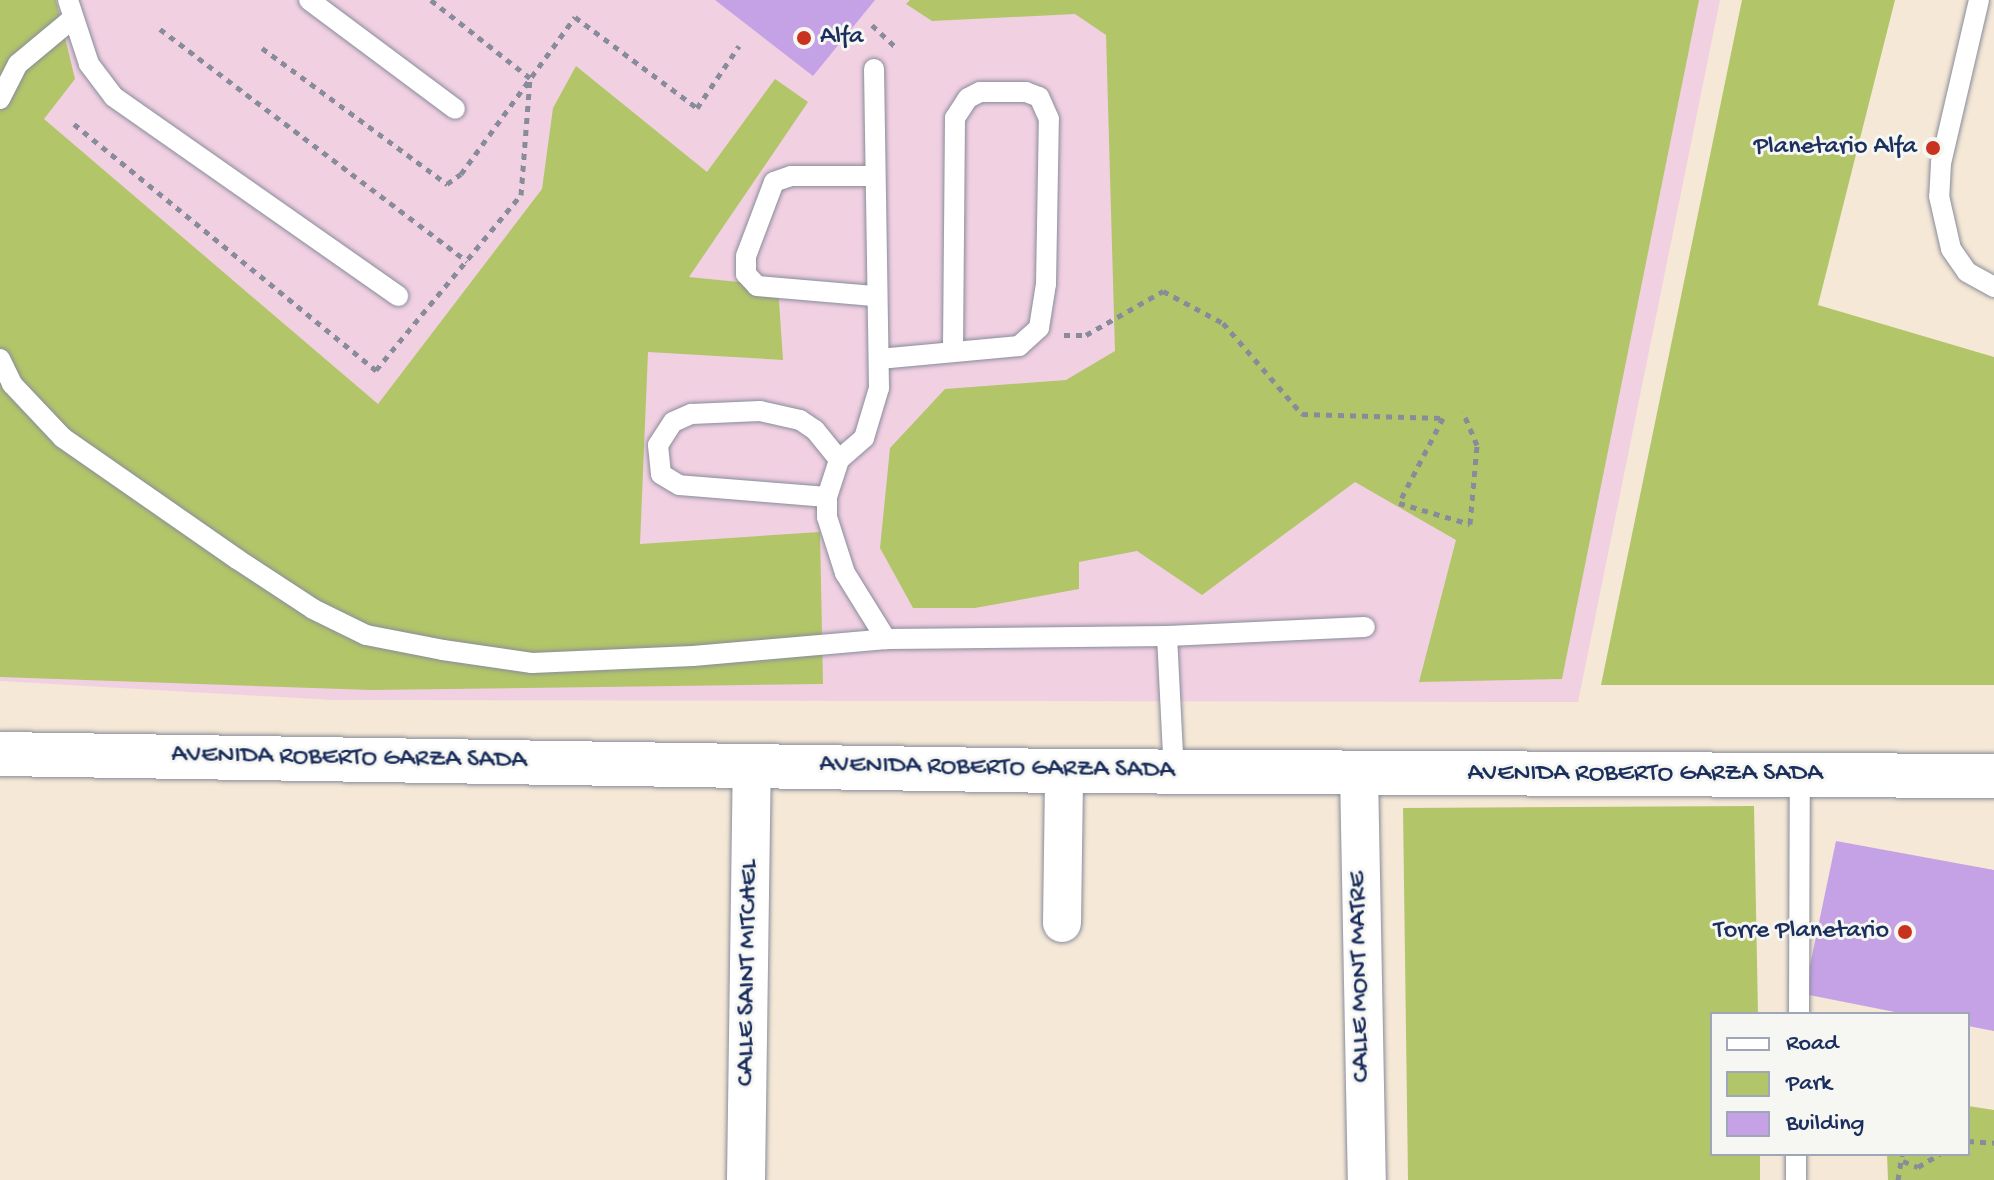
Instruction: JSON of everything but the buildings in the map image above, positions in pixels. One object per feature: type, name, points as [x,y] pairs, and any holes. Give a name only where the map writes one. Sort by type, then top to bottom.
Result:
[{"type":"street","name":"AVENIDA ROBERTO GARZA SADA","points":[[0,754],[1064,771],[1800,775],[1989,784]]},
{"type":"street","name":"CALLE SAINT MITCHEL","points":[[746,1180],[752,766]]},
{"type":"street","points":[[1062,923],[1064,771]]},
{"type":"street","name":"CALLE MONT MATRE","points":[[1359,773],[1367,1180]]},
{"type":"lane","points":[[309,0],[455,109]]},
{"type":"lane","points":[[1979,0],[1941,163],[1939,196],[1951,249],[1967,272],[1994,287]]},
{"type":"lane","points":[[0,99],[18,64],[70,10],[95,77],[114,97],[398,296]]},
{"type":"lane","points":[[874,69],[874,296],[879,359],[871,425],[839,460],[827,497],[831,536],[845,573],[886,639]]},
{"type":"lane","points":[[879,359],[1019,346],[1035,335],[1046,284],[1049,119],[1039,97],[1026,92],[980,92],[960,106],[952,133],[953,352]]},
{"type":"lane","points":[[874,176],[791,176],[774,182],[752,232],[746,274],[757,286],[874,296]]},
{"type":"lane","points":[[0,359],[12,384],[63,438],[313,609],[366,635],[532,663],[693,656],[886,639],[1167,636],[1365,627]]},
{"type":"lane","points":[[827,497],[679,485],[661,474],[658,445],[673,422],[691,414],[760,411],[800,420],[815,430],[839,460]]},
{"type":"lane","points":[[1167,636],[1174,772]]},
{"type":"lane","points":[[1799,1012],[1800,775]]},
{"type":"lane","points":[[1796,1156],[1796,1180]]},
{"type":"path","points":[[431,0],[530,78]]},
{"type":"path","points":[[262,48],[447,184],[461,174],[575,17],[697,108],[739,46]]},
{"type":"path","points":[[160,29],[467,261]]},
{"type":"path","points":[[1035,335],[1086,335],[1163,291],[1223,323],[1302,414],[1443,418],[1399,503],[1470,524],[1477,445],[1463,412]]},
{"type":"path","points":[[1970,1141],[1994,1143]]},
{"type":"path","points":[[1898,1180],[1903,1158],[1918,1167],[1937,1156]]},
{"type":"shaded area","points":[[0,0],[1720,0],[1578,702],[332,700],[0,681]]},
{"type":"green space","points":[[0,0],[56,0],[75,79],[44,119],[378,404],[542,189],[553,108],[576,66],[707,172],[775,79],[808,102],[689,277],[778,286],[783,360],[648,352],[640,544],[820,532],[823,684],[371,690],[0,677]]},
{"type":"green space","points":[[910,0],[1699,0],[1562,679],[1419,682],[1456,540],[1355,482],[1202,595],[1137,551],[1079,562],[1079,589],[975,608],[913,608],[880,548],[890,448],[945,389],[1066,380],[1115,351],[1106,35],[1075,14],[932,21],[906,4]]},
{"type":"green space","points":[[1742,0],[1895,0],[1818,305],[1994,357],[1994,685],[1601,685]]},
{"type":"green space","points":[[1754,806],[1758,1012],[1710,1012],[1710,1156],[1760,1156],[1760,1180],[1408,1180],[1403,808]]},
{"type":"green space","points":[[1970,1106],[1994,1110],[1994,1180],[1888,1180],[1887,1156],[1970,1156]]},
{"type":"place","name":"Alfa","points":[[804,38]]},
{"type":"place","name":"Planetario Alfa","points":[[1933,148]]},
{"type":"place","name":"Torre Planetario","points":[[1905,932]]}]
